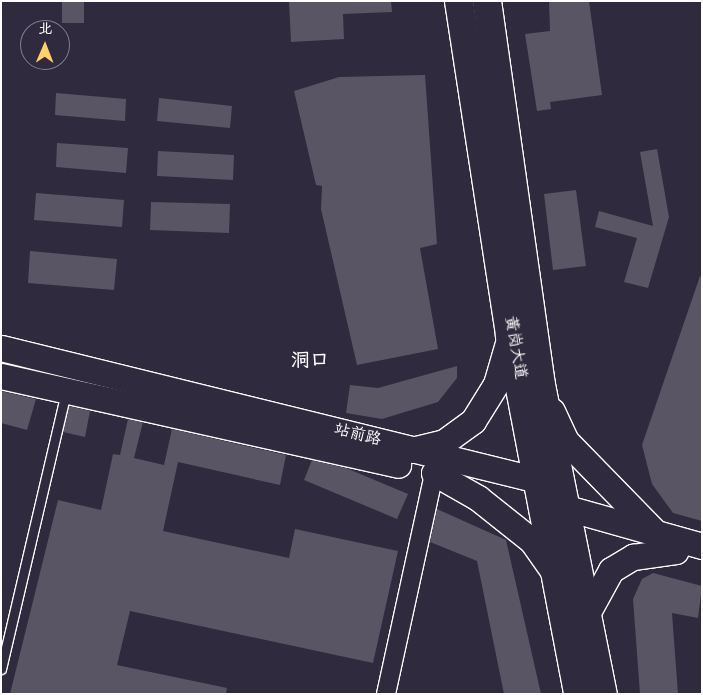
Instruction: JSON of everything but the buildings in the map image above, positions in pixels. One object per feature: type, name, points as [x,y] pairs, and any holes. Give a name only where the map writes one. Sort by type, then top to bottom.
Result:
[{"type":"main road","name":"黄岗大道","points":[[459,1],[510,336],[578,694]]},
{"type":"main road","name":"黄岗大道","points":[[488,1],[541,385],[603,694]]},
{"type":"street","points":[[410,451],[444,442],[473,420],[496,384],[510,336]]},
{"type":"street","name":"站前路","points":[[1,348],[70,378],[434,473],[538,488]]},
{"type":"street","name":"站前路","points":[[1,376],[70,378],[410,451],[538,488]]},
{"type":"street","points":[[541,385],[566,441],[654,532]]},
{"type":"street","points":[[386,694],[434,473],[478,498],[532,540],[554,572]]},
{"type":"street","points":[[538,488],[568,516],[702,560]]},
{"type":"street","points":[[568,516],[654,532],[702,546]]},
{"type":"street","points":[[588,612],[611,570],[632,557],[676,551]]},
{"type":"lane","points":[[1,669],[70,378]]},
{"type":"district","name":"洞口","points":[[310,363]]}]
